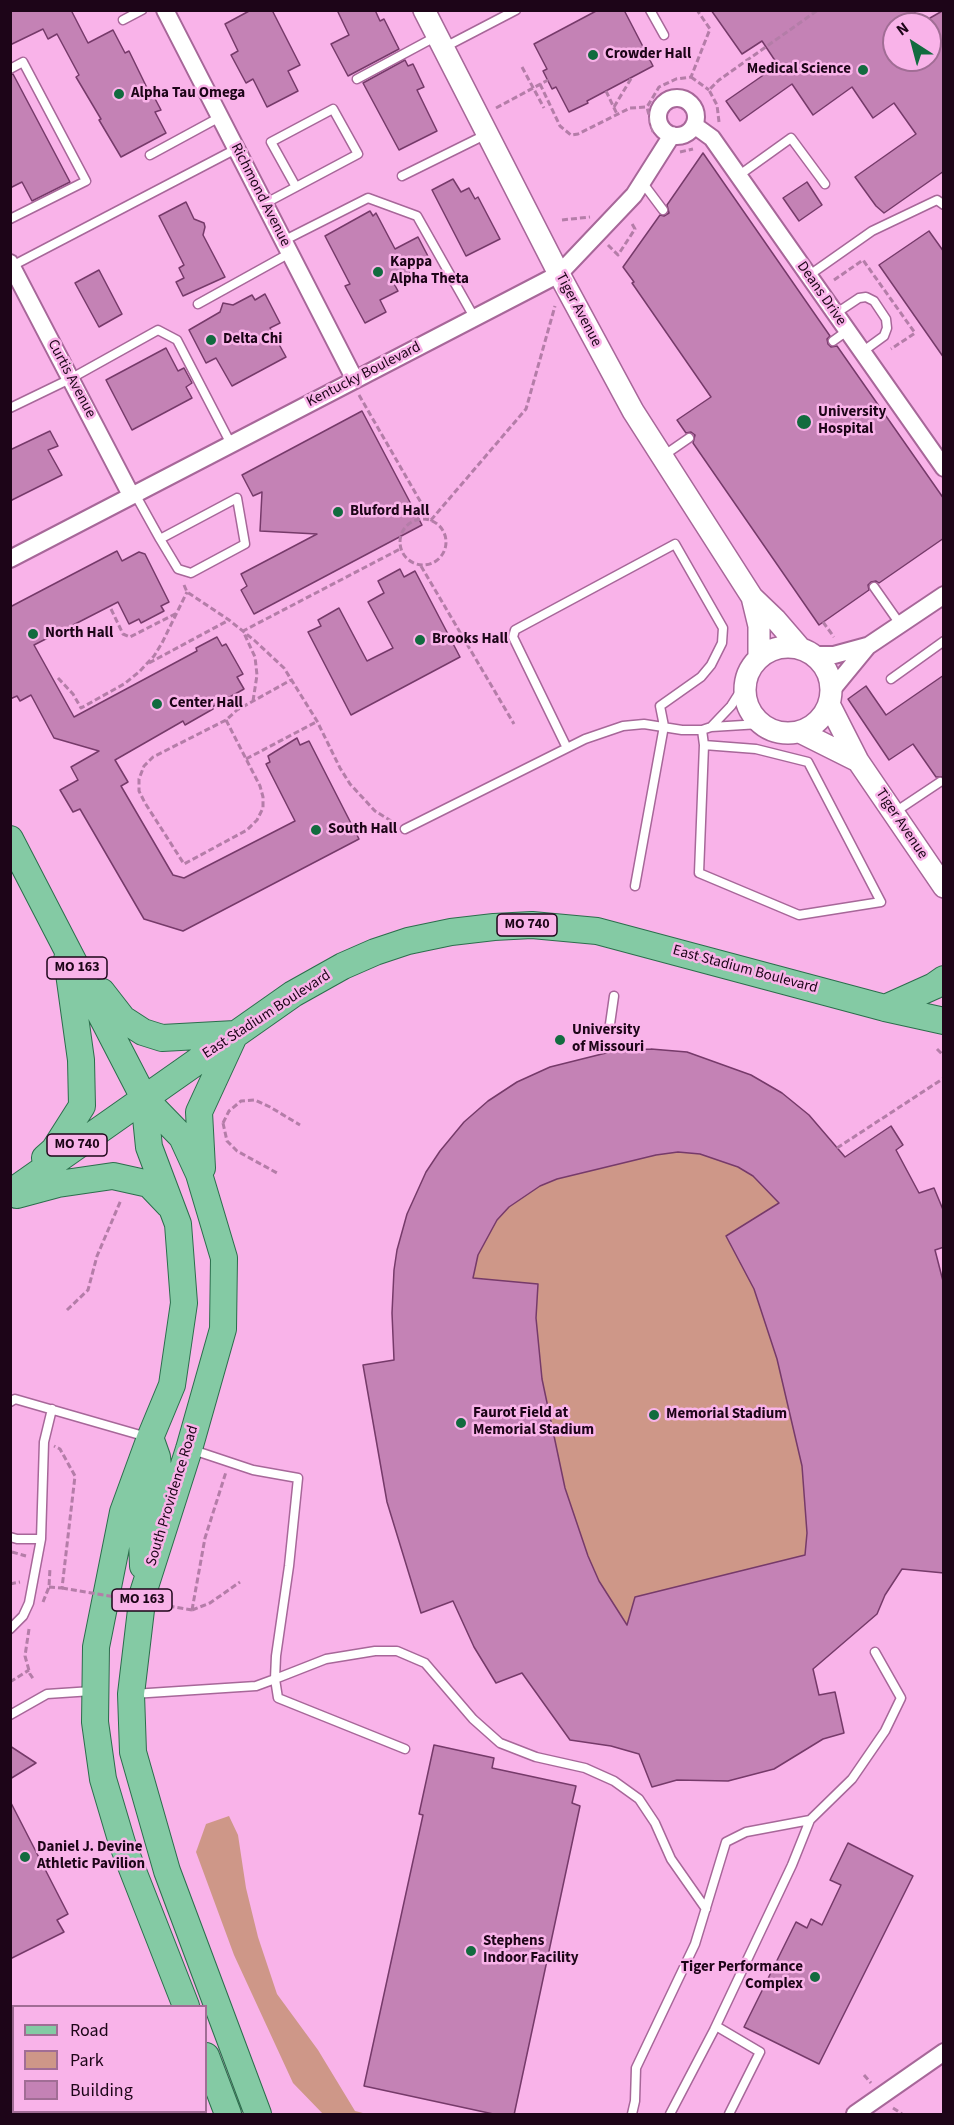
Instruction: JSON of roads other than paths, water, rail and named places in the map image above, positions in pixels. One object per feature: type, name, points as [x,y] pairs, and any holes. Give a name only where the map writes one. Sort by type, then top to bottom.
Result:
[{"type":"main road","name":"South Providence Road","points":[[10,839],[144,1098],[182,1137],[199,1174],[224,1258],[223,1329],[189,1449],[143,1593],[131,1694],[133,1752],[167,1871],[258,2115]]},
{"type":"main road","name":"East Stadium Boulevard","points":[[10,1193],[293,994],[343,966],[375,952],[408,941],[451,932],[504,926],[542,926],[597,931],[885,1008],[944,1021]]},
{"type":"main road","points":[[66,947],[123,1019],[143,1032],[162,1038],[235,1034],[200,1112],[205,1195]]},
{"type":"main road","points":[[10,1193],[54,1150],[82,1106],[81,1060],[66,947]]},
{"type":"main road","points":[[885,1008],[934,986],[944,979]]},
{"type":"main road","name":"South Providence Road","points":[[144,1098],[149,1147],[178,1224],[184,1303],[172,1385],[150,1437],[123,1512],[96,1647],[95,1722],[103,1779],[122,1843],[185,2005]]},
{"type":"main road","points":[[10,1193],[113,1176],[149,1185],[172,1209]]},
{"type":"main road","points":[[143,1593],[142,1539],[158,1466],[150,1437]]},
{"type":"main road","points":[[207,2059],[227,2114]]},
{"type":"street","name":"Tiger Avenue","points":[[424,10],[559,273],[633,411],[752,597],[807,652]]},
{"type":"street","name":"Richmond Avenue","points":[[169,12],[356,386]]},
{"type":"street","points":[[682,98],[692,105],[696,117],[694,125],[687,133],[672,135],[663,129],[658,119],[661,107],[670,99],[682,98]]},
{"type":"street","name":"Deans Drive","points":[[694,125],[712,138],[835,314],[840,336],[861,352],[944,468]]},
{"type":"street","name":"Kentucky Boulevard","points":[[10,559],[231,444],[356,386],[474,318],[559,273],[634,195],[672,135]]},
{"type":"street","name":"Curtis Avenue","points":[[11,265],[20,289],[133,494]]},
{"type":"street","points":[[868,645],[830,697],[822,716],[812,726],[800,732],[773,731],[760,724],[750,713],[745,699],[745,684],[750,670],[759,658],[772,650],[786,647],[834,655],[868,645],[944,595]]},
{"type":"street","name":"Tiger Avenue","points":[[752,597],[759,626],[759,658]]},
{"type":"street","points":[[807,652],[823,665],[829,677],[830,697]]},
{"type":"street","name":"Tiger Avenue","points":[[830,697],[858,761],[944,887]]},
{"type":"street","name":"Tiger Avenue","points":[[800,732],[858,761]]},
{"type":"street","points":[[855,2115],[944,2052]]},
{"type":"lane","points":[[123,20],[142,10]]},
{"type":"lane","points":[[357,79],[516,10]]},
{"type":"lane","points":[[650,10],[664,35]]},
{"type":"lane","points":[[10,69],[23,62],[86,181],[10,219]]},
{"type":"lane","points":[[264,204],[296,187],[358,154],[333,109],[271,142],[296,187]]},
{"type":"lane","points":[[150,155],[220,117]]},
{"type":"lane","points":[[402,176],[487,134]]},
{"type":"lane","points":[[738,176],[791,138],[825,184]]},
{"type":"lane","points":[[11,265],[236,149]]},
{"type":"lane","points":[[642,183],[663,210]]},
{"type":"lane","points":[[198,304],[368,198],[417,216],[474,318]]},
{"type":"lane","points":[[808,276],[872,231],[937,200],[944,205]]},
{"type":"lane","points":[[835,314],[858,298],[866,297],[874,302],[886,319],[887,328],[884,336],[861,352]]},
{"type":"lane","points":[[10,408],[70,379],[158,330],[177,340],[231,444]]},
{"type":"lane","points":[[662,456],[689,438]]},
{"type":"lane","points":[[133,494],[160,539],[178,569],[191,573],[244,544],[237,498],[160,539]]},
{"type":"lane","points":[[567,748],[513,637],[515,630],[675,544],[723,628],[722,643],[711,665],[701,677],[660,706],[664,726],[635,886]]},
{"type":"lane","points":[[874,587],[900,624]]},
{"type":"lane","points":[[891,679],[944,641]]},
{"type":"lane","points":[[704,745],[756,749],[808,762],[881,902],[799,915],[699,873],[704,745],[707,729],[731,706],[745,684]]},
{"type":"lane","points":[[405,829],[585,739],[622,726],[644,724],[682,730],[760,724]]},
{"type":"lane","points":[[895,813],[940,782]]},
{"type":"lane","points":[[610,1024],[614,996]]},
{"type":"lane","points":[[10,1402],[15,1399],[150,1437]]},
{"type":"lane","points":[[10,1629],[23,1616],[29,1603],[41,1539],[44,1442],[52,1409]]},
{"type":"lane","points":[[189,1449],[253,1470],[298,1478],[289,1566],[276,1656],[275,1679],[278,1698],[405,1749]]},
{"type":"lane","points":[[10,1537],[41,1539]]},
{"type":"lane","points":[[131,1694],[256,1686],[326,1659],[375,1651],[397,1651],[425,1663],[473,1719],[500,1743],[536,1757],[585,1768],[614,1781],[639,1799],[655,1823],[671,1858],[706,1909]]},
{"type":"lane","points":[[670,2115],[716,2026],[792,1864],[810,1820],[852,1779],[885,1731],[901,1698],[875,1652]]},
{"type":"lane","points":[[10,1715],[47,1694],[96,1690]]},
{"type":"lane","points":[[632,2115],[635,2101],[636,2068],[695,1944],[726,1842],[746,1832],[810,1820]]},
{"type":"lane","points":[[716,2026],[760,2052],[729,2115]]},
{"type":"place","name":"Crowder Hall","points":[[593,55]]},
{"type":"place","name":"Medical Science","points":[[863,70]]},
{"type":"place","name":"Alpha Tau Omega","points":[[119,94]]},
{"type":"place","name":"Kappa Alpha Theta","points":[[378,272]]},
{"type":"place","name":"Delta Chi","points":[[211,340]]},
{"type":"place","name":"University Hospital","points":[[804,422]]},
{"type":"place","name":"Bluford Hall","points":[[338,512]]},
{"type":"place","name":"North Hall","points":[[33,634]]},
{"type":"place","name":"Brooks Hall","points":[[420,640]]},
{"type":"place","name":"Center Hall","points":[[157,704]]},
{"type":"place","name":"South Hall","points":[[316,830]]},
{"type":"place","name":"University of Missouri","points":[[560,1040]]},
{"type":"place","name":"Memorial Stadium","points":[[654,1415]]},
{"type":"place","name":"Faurot Field at Memorial Stadium","points":[[461,1423]]},
{"type":"place","name":"Daniel J. Devine Athletic Pavilion","points":[[25,1857]]},
{"type":"place","name":"Stephens Indoor Facility","points":[[471,1951]]},
{"type":"place","name":"Tiger Performance Complex","points":[[815,1977]]}]
